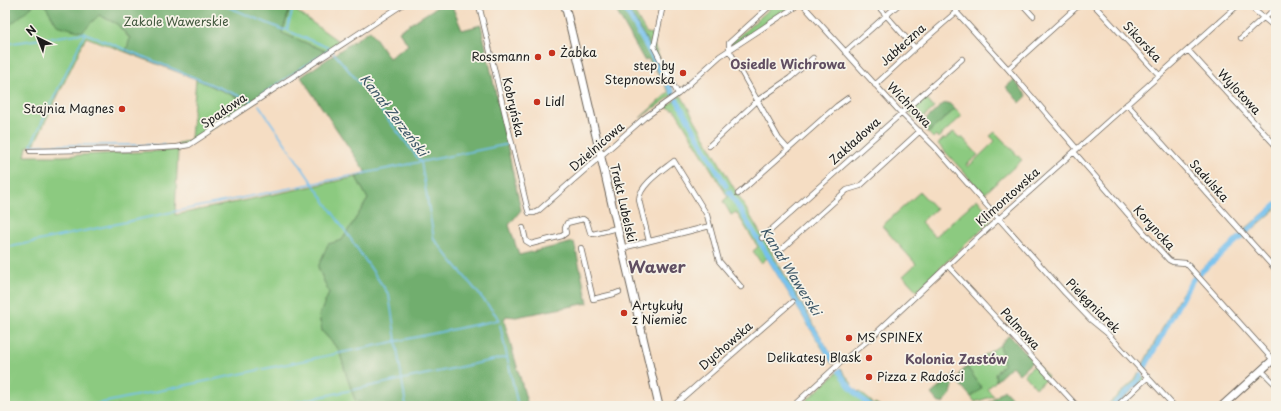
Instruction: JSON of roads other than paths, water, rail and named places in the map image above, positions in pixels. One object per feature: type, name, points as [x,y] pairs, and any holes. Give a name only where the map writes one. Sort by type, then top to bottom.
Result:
[{"type":"street","name":"Spadowa","points":[[30,151],[140,149],[189,145],[402,5]]},
{"type":"street","name":"Kobryńska","points":[[479,5],[529,212]]},
{"type":"street","name":"Trakt Lubelski","points":[[565,5],[659,406]]},
{"type":"street","points":[[663,5],[654,47],[678,94]]},
{"type":"street","points":[[771,5],[729,43],[729,50],[779,139],[788,150]]},
{"type":"street","points":[[729,50],[798,5]]},
{"type":"street","name":"Wichrowa","points":[[803,5],[999,219]]},
{"type":"street","points":[[877,5],[914,48]]},
{"type":"street","points":[[845,52],[898,5]]},
{"type":"street","name":"Koryncka","points":[[950,5],[1008,69],[1147,236],[1169,260],[1172,262],[1186,264],[1274,359]]},
{"type":"street","name":"Jabłeczna","points":[[875,85],[962,5]]},
{"type":"street","points":[[1023,5],[1033,16]]},
{"type":"street","points":[[1008,69],[1079,5]]},
{"type":"street","points":[[1096,7],[1102,5]]},
{"type":"street","name":"Klimontowska","points":[[793,406],[839,364],[878,332],[999,219],[1238,5]]},
{"type":"street","points":[[1248,5],[1276,28]]},
{"type":"street","name":"Sikorska","points":[[1096,7],[1159,76]]},
{"type":"street","points":[[1241,38],[1276,8]]},
{"type":"street","name":"Dzielnicowa","points":[[529,212],[534,213],[538,211],[644,118],[678,94],[729,50]]},
{"type":"street","name":"Wylotowa","points":[[1188,50],[1276,146]]},
{"type":"street","points":[[709,146],[758,100],[790,78],[813,58]]},
{"type":"street","name":"Zakładowa","points":[[762,238],[962,59]]},
{"type":"street","points":[[738,194],[836,106],[848,98]]},
{"type":"street","name":"Sadulska","points":[[1127,104],[1276,270]]},
{"type":"street","points":[[777,253],[847,190],[860,186],[920,131]]},
{"type":"street","points":[[648,241],[638,200],[639,195],[644,186],[674,161],[707,215],[719,261],[741,287]]},
{"type":"street","points":[[522,228],[526,242],[531,244],[562,236],[566,232],[565,228],[567,223],[583,219],[586,222],[590,232],[593,234],[617,228]]},
{"type":"street","name":"Pielęgniarek","points":[[999,219],[1069,297],[1092,320],[1107,332],[1174,406]]},
{"type":"street","points":[[622,248],[710,226]]},
{"type":"street","points":[[581,248],[593,299],[619,292]]},
{"type":"street","name":"Palmowa","points":[[948,266],[1077,406]]},
{"type":"street","name":"Dychowska","points":[[673,406],[792,302]]},
{"type":"street","points":[[1222,406],[1274,359]]},
{"type":"street","points":[[1262,370],[1276,386]]},
{"type":"street","points":[[1117,406],[1148,377]]},
{"type":"waterway","points":[[223,5],[284,30],[287,29]]},
{"type":"waterway","name":"Kanał Zerzeński","points":[[294,5],[288,31],[329,48]]},
{"type":"waterway","name":"Kanał Wawerski","points":[[623,5],[673,93]]},
{"type":"waterway","points":[[5,44],[85,33]]},
{"type":"waterway","points":[[164,145],[31,145],[85,33],[252,101]]},
{"type":"waterway","points":[[261,95],[330,49]]},
{"type":"waterway","name":"Kanał Zerzeński","points":[[333,52],[362,86],[421,162],[434,239],[496,315],[499,321]]},
{"type":"waterway","name":"Kanał Wawerski","points":[[677,100],[726,186]]},
{"type":"waterway","points":[[259,105],[389,295],[406,406]]},
{"type":"waterway","points":[[5,248],[177,211],[509,144]]},
{"type":"waterway","name":"Kanał Wawerski","points":[[729,192],[833,361]]},
{"type":"waterway","name":"Kanał Wawerski","points":[[1246,232],[1276,205]]},
{"type":"waterway","name":"Kanał Wawerski","points":[[1200,273],[1242,236]]},
{"type":"waterway","name":"Kanał Wawerski","points":[[1145,367],[1194,278]]},
{"type":"waterway","points":[[87,406],[498,320]]},
{"type":"waterway","name":"Kanał Zerzeński","points":[[500,325],[518,406]]},
{"type":"waterway","points":[[277,406],[507,357]]},
{"type":"waterway","name":"Kanał Wawerski","points":[[839,371],[853,390],[871,406]]},
{"type":"waterway","name":"Kanał Wawerski","points":[[1111,406],[1137,383],[1141,375]]},
{"type":"place","name":"Żabka","points":[[552,53]]},
{"type":"place","name":"Rossmann","points":[[538,57]]},
{"type":"place","name":"step by Stepnowska","points":[[683,73]]},
{"type":"place","name":"Lidl","points":[[537,102]]},
{"type":"place","name":"Stajnia Magnes","points":[[122,109]]},
{"type":"place","name":"Artykuły z Niemiec","points":[[624,313]]},
{"type":"place","name":"MS SPINEX","points":[[849,338]]},
{"type":"place","name":"Delikatesy Blask","points":[[869,358]]},
{"type":"place","name":"Pizza z Radości","points":[[869,377]]},
{"type":"district","name":"Osiedle Wichrowa","points":[[788,64]]},
{"type":"district","name":"Wawer","points":[[657,267]]},
{"type":"district","name":"Kolonia Zastów","points":[[956,359]]},
{"type":"park label","name":"Zakole Wawerskie","points":[[176,22]]}]
